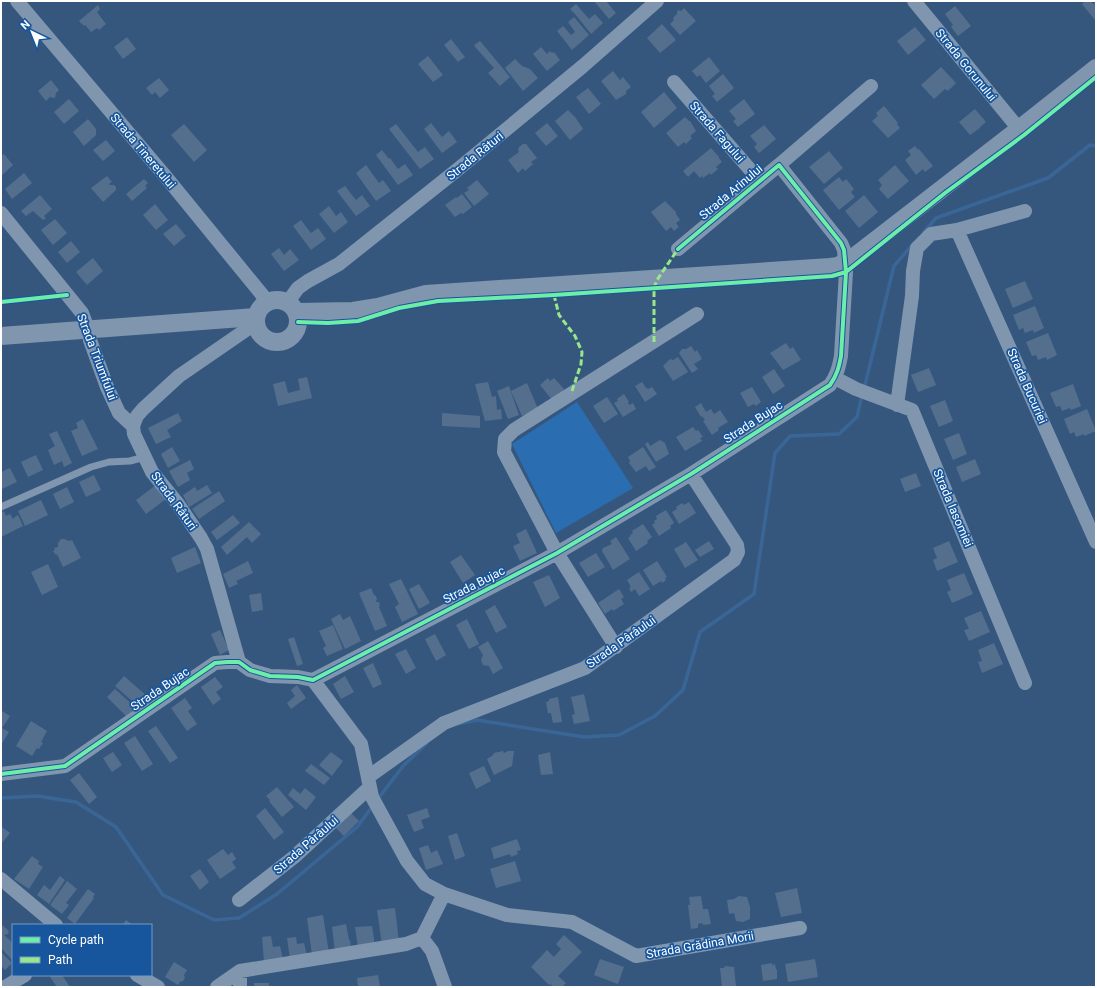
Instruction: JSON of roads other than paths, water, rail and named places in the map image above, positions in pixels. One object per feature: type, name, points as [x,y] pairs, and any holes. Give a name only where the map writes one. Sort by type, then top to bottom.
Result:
[{"type":"street","name":"Strada Tineretului","points":[[17,1],[166,177],[268,302]]},
{"type":"street","name":"Strada Râturi","points":[[292,307],[298,288],[339,264],[457,170],[584,66],[657,1]]},
{"type":"street","name":"Strada Gorunului","points":[[914,1],[1019,129]]},
{"type":"street","points":[[292,307],[298,322],[294,333],[284,341],[271,341],[265,339],[261,335],[256,320],[258,310],[263,305],[274,300],[281,300],[292,307],[353,311],[378,307],[426,294],[838,266],[1019,129],[1096,68]]},
{"type":"street","name":"Strada Fagului","points":[[674,82],[760,181]]},
{"type":"street","name":"Strada Arinului","points":[[678,249],[871,86]]},
{"type":"street","name":"Strada Arinului","points":[[779,165],[841,244],[846,261]]},
{"type":"street","points":[[897,405],[917,248],[931,234],[958,230],[1025,211]]},
{"type":"street","name":"Strada Triumfului","points":[[1,213],[82,313],[107,387],[119,413],[133,426]]},
{"type":"street","name":"Strada Bucuriei","points":[[958,230],[1096,542]]},
{"type":"street","points":[[835,378],[841,356],[846,261]]},
{"type":"street","points":[[616,647],[557,553],[504,452],[505,439],[514,430],[697,314]]},
{"type":"street","points":[[1,336],[88,328],[256,320]]},
{"type":"street","points":[[133,426],[137,416],[143,409],[179,376],[256,320]]},
{"type":"street","name":"Strada Iasomiei","points":[[835,378],[856,389],[912,410],[1025,683]]},
{"type":"street","name":"Strada Bujac","points":[[313,680],[557,553],[691,474],[830,384],[835,378]]},
{"type":"street","name":"Strada Râturi","points":[[133,426],[134,434],[152,472],[178,504],[207,549],[239,662]]},
{"type":"street","name":"Strada Pârâului","points":[[239,900],[294,857],[370,787],[444,723],[585,668],[728,566],[734,560],[738,552],[737,545],[691,474]]},
{"type":"street","points":[[239,662],[250,670],[270,676],[298,677],[313,680]]},
{"type":"street","name":"Strada Bujac","points":[[1,774],[65,766],[215,663],[239,662]]},
{"type":"street","name":"Strada Grădina Morii","points":[[313,680],[361,744],[370,787],[381,814],[407,861],[425,884],[444,894],[508,915],[572,922],[636,956],[800,928]]},
{"type":"street","points":[[1,879],[55,924]]},
{"type":"street","points":[[217,987],[240,971],[406,944],[422,938],[444,894]]},
{"type":"street","points":[[422,938],[432,951],[445,987]]},
{"type":"street","points":[[240,971],[240,987]]},
{"type":"street","points":[[5,987],[23,976]]},
{"type":"street","points":[[139,976],[158,987]]},
{"type":"lane","points":[[1,507],[92,467],[109,462],[130,461],[145,457]]},
{"type":"waterway","points":[[924,232],[936,218],[1048,178],[1090,145],[1096,146]]},
{"type":"waterway","points":[[864,389],[894,266],[913,244]]},
{"type":"waterway","points":[[458,724],[477,720],[584,737],[619,735],[655,716],[683,690],[700,632],[754,594],[775,453],[790,436],[839,434],[857,417],[862,395]]},
{"type":"waterway","points":[[377,800],[404,765],[427,743]]},
{"type":"waterway","points":[[1,798],[37,796],[76,802],[116,827],[163,895],[214,920],[239,918],[277,894],[357,827],[372,807]]}]
